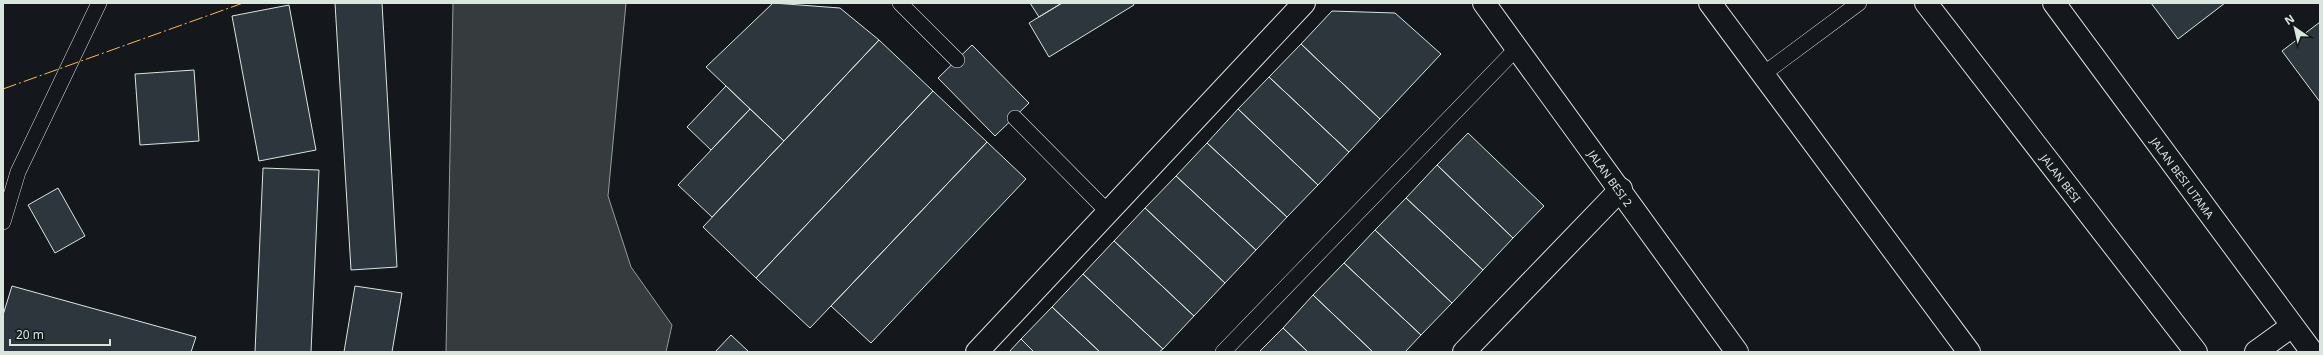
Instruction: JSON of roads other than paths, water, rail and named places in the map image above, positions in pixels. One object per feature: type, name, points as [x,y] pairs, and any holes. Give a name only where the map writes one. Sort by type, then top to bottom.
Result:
[{"type":"street","points":[[977,352],[1304,3]]},
{"type":"street","name":"JALAN BESI 2","points":[[1484,3],[1621,189],[1737,352]]},
{"type":"street","points":[[1710,3],[1969,352]]},
{"type":"street","name":"JALAN BESI","points":[[1926,3],[2196,352]]},
{"type":"street","name":"JALAN BESI UTAMA","points":[[2054,3],[2312,352]]},
{"type":"street","points":[[1464,352],[1621,189]]},
{"type":"street","points":[[2256,352],[2292,326]]},
{"type":"lane","points":[[3,222],[18,172],[99,3]]},
{"type":"lane","points":[[900,3],[957,60]]},
{"type":"lane","points":[[1762,75],[1859,3]]},
{"type":"lane","points":[[1222,352],[1516,48]]},
{"type":"lane","points":[[1014,118],[1108,212]]}]
